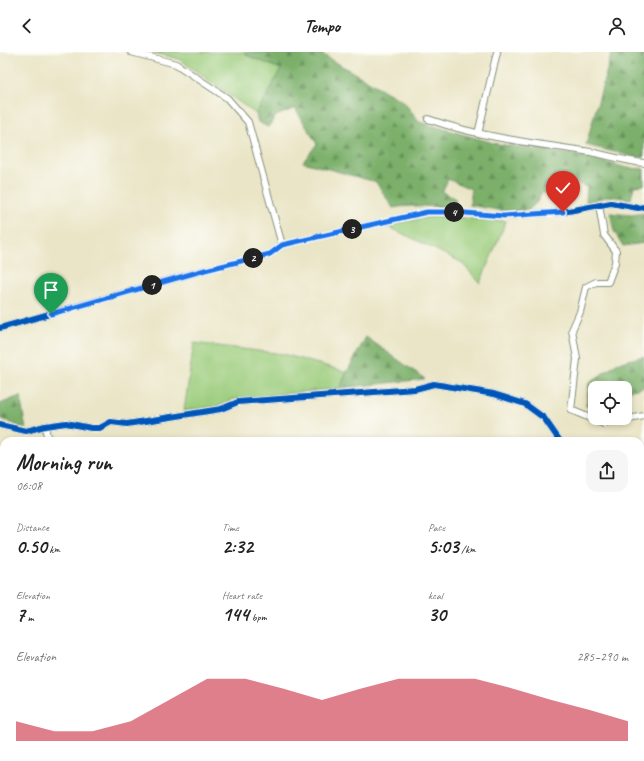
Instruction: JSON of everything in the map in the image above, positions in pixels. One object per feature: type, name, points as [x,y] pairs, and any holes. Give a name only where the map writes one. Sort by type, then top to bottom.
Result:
[{"type":"street","points":[[131,52],[176,64],[227,98],[248,122],[282,245]]},
{"type":"street","points":[[478,134],[498,52]]},
{"type":"street","points":[[428,119],[453,128],[515,142],[586,151],[644,163]]},
{"type":"street","points":[[0,328],[205,270],[270,254],[282,245],[427,212],[453,212],[504,216],[563,212],[611,202],[638,208],[644,206]]},
{"type":"street","points":[[598,205],[604,235],[616,250],[615,263],[608,282],[596,282],[586,287],[580,312],[572,330],[577,359],[571,410],[604,424],[644,416]]},
{"type":"street","points":[[0,425],[26,431],[66,423],[91,428],[100,428],[111,422],[127,424],[221,409],[238,402],[415,389],[434,384],[494,394],[525,404],[544,418],[557,437]]},
{"type":"street","points":[[45,426],[47,437]]},
{"type":"green space","points":[[151,52],[245,52],[246,55],[281,69],[256,114],[179,59]]},
{"type":"green space","points":[[245,52],[318,52],[404,102],[419,122],[497,144],[576,155],[627,168],[644,169],[644,185],[634,186],[631,199],[609,196],[586,202],[587,187],[565,178],[556,199],[542,192],[537,202],[529,210],[504,211],[470,205],[471,189],[448,179],[442,192],[456,199],[454,207],[416,206],[393,208],[376,182],[303,162],[317,144],[295,108],[276,116],[268,127],[258,122],[256,114],[281,69],[246,55]]},
{"type":"green space","points":[[612,52],[644,52],[644,157],[635,157],[586,145]]},
{"type":"green space","points":[[610,213],[632,215],[644,213],[644,243],[623,246],[614,231]]},
{"type":"green space","points":[[434,216],[506,221],[480,283],[461,262],[385,225]]},
{"type":"green space","points":[[366,337],[425,379],[340,388]]},
{"type":"green space","points":[[194,343],[283,354],[347,372],[340,388],[234,399],[218,406],[184,411]]},
{"type":"green space","points":[[644,356],[644,387],[632,390],[632,381],[592,381],[618,363]]},
{"type":"green space","points":[[588,391],[588,406],[586,406]]},
{"type":"green space","points":[[20,396],[26,429],[0,418],[0,404]]},
{"type":"cycle path","points":[[0,328],[205,270],[270,254],[282,245],[427,212],[453,212],[504,216],[563,212],[611,203],[638,208],[644,207]]},
{"type":"cycle path","points":[[0,425],[26,431],[66,423],[91,428],[100,428],[111,422],[127,424],[221,409],[238,402],[415,389],[434,384],[494,394],[525,404],[544,418],[557,437]]},
{"type":"route","points":[[51,314],[205,270],[270,254],[282,245],[292,244],[404,216],[427,212],[453,212],[504,216],[563,212]]}]
